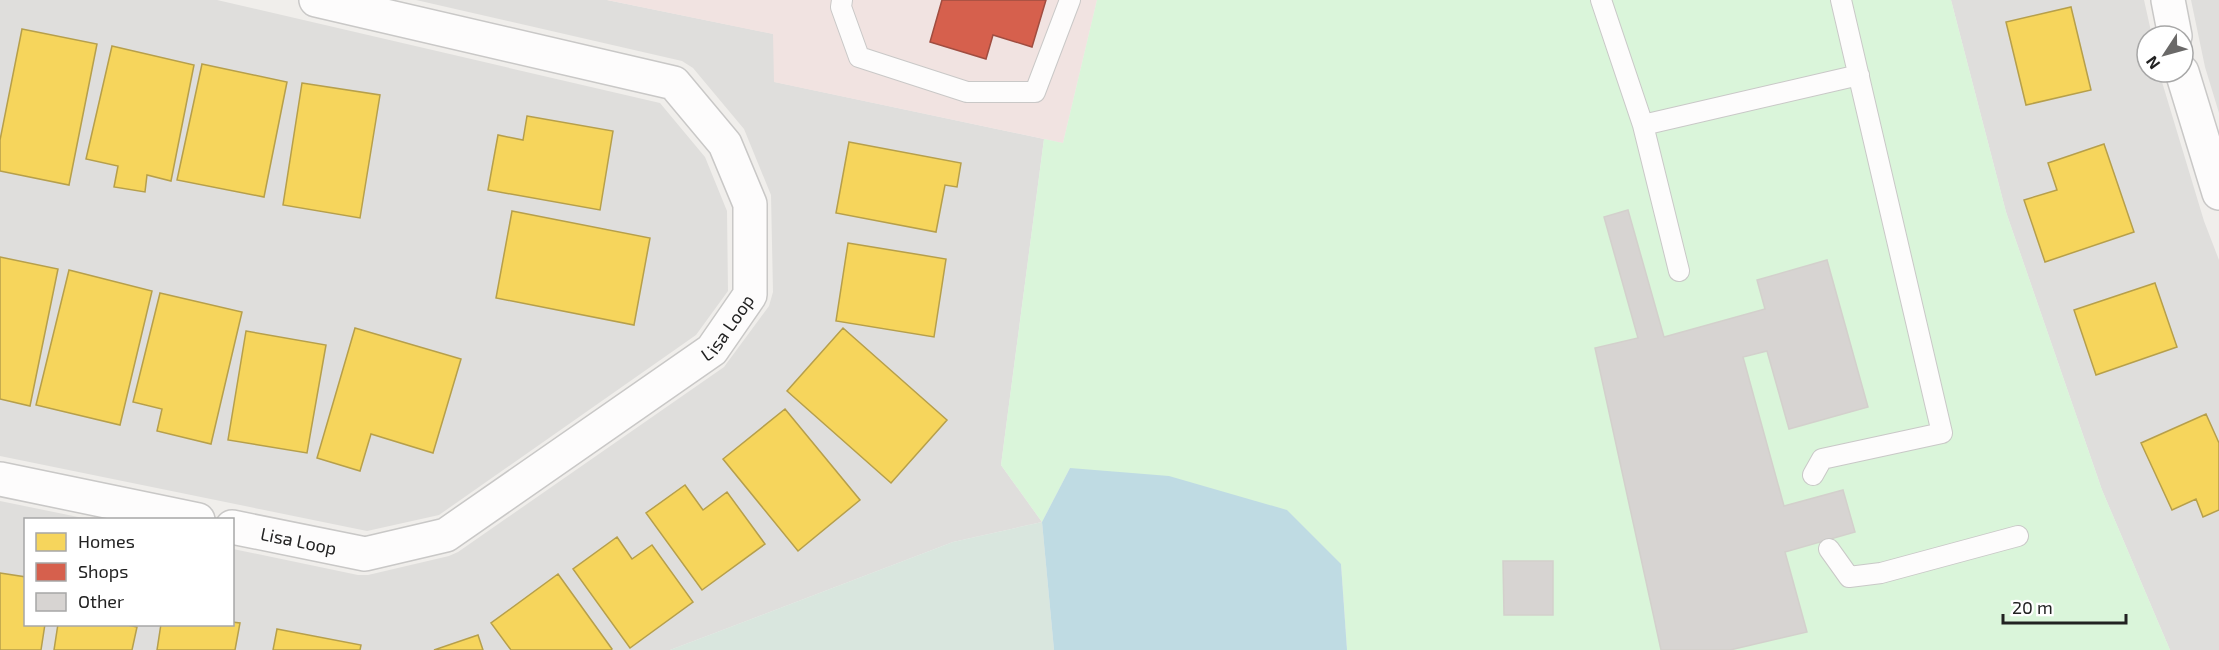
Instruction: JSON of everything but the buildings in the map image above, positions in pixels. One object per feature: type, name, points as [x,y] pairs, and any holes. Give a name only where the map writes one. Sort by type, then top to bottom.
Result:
[{"type":"street","name":"Lisa Loop","points":[[234,527],[365,554],[446,536],[712,350],[750,295],[750,204],[725,144],[674,83],[316,0]]},
{"type":"street","points":[[2168,0],[2173,24]]},
{"type":"street","points":[[2186,84],[2219,193]]},
{"type":"street","points":[[0,479],[193,518]]},
{"type":"lane","points":[[842,0],[841,7],[859,57],[967,92],[1035,92],[1070,0]]},
{"type":"lane","points":[[1600,0],[1643,125],[1679,272]]},
{"type":"lane","points":[[1812,475],[1822,459],[1942,434],[1841,0]]},
{"type":"lane","points":[[1643,125],[1859,75]]},
{"type":"lane","points":[[1829,549],[1849,577],[1881,573],[2018,536]]},
{"type":"shaded area","points":[[0,0],[217,0],[660,103],[705,157],[727,211],[728,291],[696,335],[439,515],[367,531],[0,456]]},
{"type":"shaded area","points":[[416,0],[607,0],[774,34],[775,82],[1044,139],[1001,465],[1042,522],[953,542],[670,650],[0,650],[0,501],[83,518],[24,518],[24,626],[234,626],[234,549],[358,575],[368,575],[449,556],[458,552],[724,367],[769,306],[773,292],[771,195],[744,129],[693,68],[682,61]]},
{"type":"shaded area","points":[[607,0],[1097,0],[1063,143],[774,82],[773,34]]},
{"type":"shaded area","points":[[1951,0],[2144,0],[2149,24],[2135,24],[2135,84],[2163,84],[2204,221],[2219,260],[2219,650],[2170,650],[2102,490],[2006,212]]},
{"type":"shaded area","points":[[2191,0],[2219,0],[2219,113],[2205,67]]},
{"type":"shaded area","points":[[1042,522],[1054,650],[670,650],[953,542]]},
{"type":"green space","points":[[1097,0],[1951,0],[2006,212],[2102,490],[2170,650],[1347,650],[1341,564],[1070,468],[1042,522],[1001,465],[1044,139],[1063,143]]},
{"type":"water","points":[[1070,468],[1169,476],[1287,510],[1341,564],[1347,650],[1054,650],[1042,522]]}]
